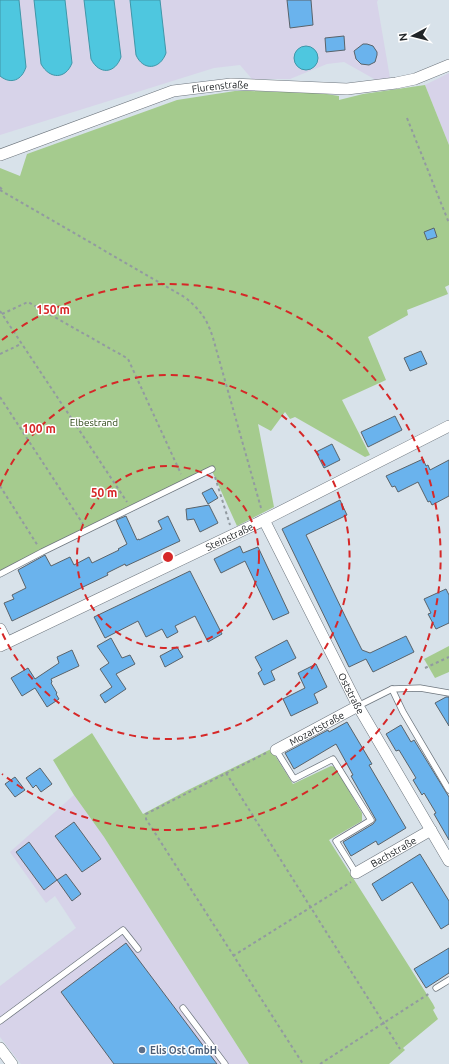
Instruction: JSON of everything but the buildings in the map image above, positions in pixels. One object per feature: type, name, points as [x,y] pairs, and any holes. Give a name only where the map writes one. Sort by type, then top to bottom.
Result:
[{"type":"street","name":"Flurenstraße","points":[[0,155],[173,91],[231,84],[347,89],[415,79],[449,64]]},
{"type":"street","name":"Steinstraße","points":[[0,629],[3,645],[264,520],[449,426]]},
{"type":"street","name":"Oststraße","points":[[264,520],[358,706],[449,861]]},
{"type":"street","name":"Mozartstraße","points":[[276,750],[358,706]]},
{"type":"street","name":"Bachstraße","points":[[356,873],[431,830]]},
{"type":"street","points":[[0,1048],[12,1064]]},
{"type":"lane","points":[[0,574],[212,469]]},
{"type":"lane","name":"Mozartstraße","points":[[358,706],[392,689],[420,688],[449,693]]},
{"type":"lane","points":[[392,689],[403,712],[449,790]]},
{"type":"lane","points":[[276,750],[294,780],[333,759],[371,820],[336,841],[356,873]]},
{"type":"lane","points":[[0,1021],[123,930],[138,949]]},
{"type":"lane","points":[[436,988],[449,980]]},
{"type":"lane","points":[[183,1008],[225,1064]]},
{"type":"path","points":[[407,118],[449,223]]},
{"type":"path","points":[[0,187],[3,192]]},
{"type":"path","points":[[0,190],[186,298],[204,316],[209,324],[264,520]]},
{"type":"path","points":[[131,508],[1,312],[28,302],[125,357],[128,360],[184,482]]},
{"type":"path","points":[[0,354],[21,344]]},
{"type":"path","points":[[0,397],[87,530]]},
{"type":"path","points":[[212,469],[233,535]]},
{"type":"path","points":[[0,486],[42,552]]},
{"type":"path","points":[[425,668],[449,656]]},
{"type":"path","points":[[276,750],[226,773],[146,814],[146,819],[303,1064]]},
{"type":"path","points":[[226,773],[400,1049]]},
{"type":"path","points":[[233,956],[355,880],[356,873]]},
{"type":"path","points":[[320,1064],[436,988]]},
{"type":"shaded area","points":[[0,0],[378,0],[377,2],[390,78],[376,80],[344,62],[327,64],[290,79],[252,79],[240,65],[214,68],[0,135]]},
{"type":"shaded area","points":[[449,73],[449,145],[425,85]]},
{"type":"shaded area","points":[[74,795],[104,837],[249,1064],[21,1064],[0,1037],[0,986],[76,928],[55,896],[46,903],[10,852]]},
{"type":"green space","name":"Elbestrand","points":[[425,85],[449,145],[449,285],[445,287],[448,294],[407,310],[408,315],[368,337],[386,380],[342,400],[370,455],[365,457],[295,417],[290,419],[285,412],[271,431],[258,424],[274,507],[237,526],[212,471],[0,575],[0,168],[20,176],[27,154],[177,100],[235,91],[250,91],[320,93],[339,96],[339,100],[363,94]]},
{"type":"green space","points":[[449,646],[449,672],[435,678],[424,659]]},
{"type":"green space","points":[[92,733],[143,814],[271,749],[293,784],[331,766],[335,767],[362,813],[362,821],[329,840],[433,1004],[435,1008],[433,1010],[438,1019],[403,1048],[405,1050],[389,1064],[249,1064],[104,837],[74,795],[53,760]]},
{"type":"water","points":[[0,0],[19,0],[26,67],[19,78],[12,81],[4,79],[0,76]]},
{"type":"water","points":[[34,0],[65,0],[72,63],[62,75],[58,76],[49,73],[41,64]]},
{"type":"water","points":[[84,0],[114,0],[121,57],[115,67],[111,69],[102,70],[98,68],[91,59]]},
{"type":"water","points":[[130,0],[160,0],[166,53],[160,63],[156,65],[147,66],[143,64],[136,55]]},
{"type":"water","points":[[306,46],[314,50],[318,58],[314,66],[306,70],[298,66],[294,58],[298,50]]},
{"type":"place","name":"Elis Ost GmbH","points":[[142,1050]]}]
